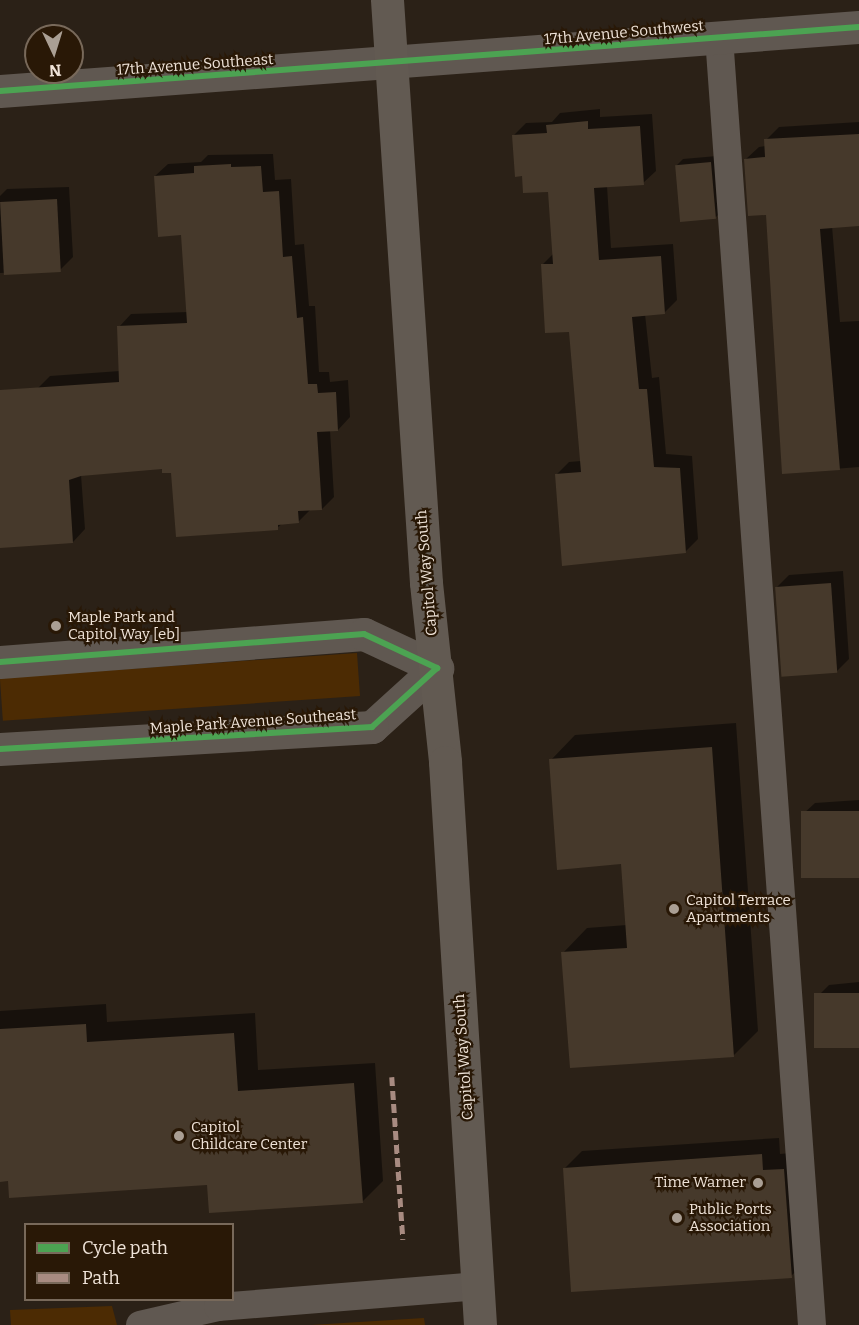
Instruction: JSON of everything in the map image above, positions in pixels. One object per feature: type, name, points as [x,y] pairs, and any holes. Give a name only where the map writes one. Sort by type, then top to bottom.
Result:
[{"type":"main road","name":"Capitol Way South","points":[[387,0],[426,583],[437,668],[480,1325]]},
{"type":"street","name":"17th Avenue Southwest","points":[[391,63],[859,27]]},
{"type":"street","name":"17th Avenue Southeast","points":[[0,91],[391,63]]},
{"type":"street","points":[[0,662],[364,634],[437,668]]},
{"type":"street","name":"Maple Park Avenue Southeast","points":[[0,749],[372,727],[437,668]]},
{"type":"lane","points":[[719,37],[812,1325]]},
{"type":"lane","points":[[140,1325],[218,1307],[479,1286]]},
{"type":"shaded area","points":[[357,653],[360,696],[3,721],[0,678]]},
{"type":"shaded area","points":[[112,1306],[117,1325],[11,1325],[10,1310]]},
{"type":"shaded area","points":[[424,1318],[425,1325],[311,1325]]},
{"type":"building","points":[[588,121],[588,129],[640,126],[644,185],[594,188],[599,260],[661,256],[665,314],[632,317],[639,389],[647,389],[654,467],[680,468],[686,553],[562,566],[555,474],[581,472],[569,332],[545,333],[541,264],[553,264],[548,192],[523,193],[522,176],[515,177],[512,135],[547,133],[546,125]]},
{"type":"building","points":[[859,134],[859,226],[820,229],[840,470],[782,474],[766,215],[748,216],[744,159],[765,157],[764,139]]},
{"type":"building","points":[[711,162],[716,219],[680,222],[675,165]]},
{"type":"building","points":[[231,164],[231,167],[261,166],[263,192],[279,191],[283,257],[292,256],[297,318],[303,317],[308,384],[317,384],[318,393],[336,392],[338,431],[317,432],[322,510],[298,511],[299,523],[278,525],[278,530],[176,537],[171,473],[162,473],[162,469],[81,476],[69,480],[73,543],[0,548],[0,390],[119,382],[117,326],[187,323],[181,235],[158,237],[154,176],[194,173],[194,166]]},
{"type":"building","points":[[57,199],[61,272],[4,275],[0,202]]},
{"type":"building","points":[[831,583],[837,673],[781,677],[775,587]]},
{"type":"building","name":"Capitol Terrace Apartments","points":[[712,747],[734,1057],[570,1068],[561,952],[627,948],[621,864],[557,870],[549,759]]},
{"type":"building","points":[[801,811],[859,811],[859,878],[801,878]]},
{"type":"building","points":[[814,993],[859,993],[859,1048],[814,1048]]},
{"type":"building","name":"Capitol Childcare Center","points":[[86,1024],[87,1042],[234,1033],[238,1091],[354,1083],[363,1203],[209,1213],[207,1185],[9,1198],[8,1181],[0,1182],[0,1029]]},
{"type":"building","name":"Public Ports Association","points":[[762,1154],[763,1170],[784,1169],[792,1278],[571,1292],[563,1168]]},
{"type":"marked path","points":[[392,1077],[403,1240]]},
{"type":"cycle path","points":[[0,91],[859,27]]},
{"type":"cycle path","points":[[0,662],[364,634],[437,668],[372,727],[0,749]]},
{"type":"place","name":"Maple Park and Capitol Way [eb]","points":[[56,626]]},
{"type":"place","name":"Capitol Terrace Apartments","points":[[674,909]]},
{"type":"place","name":"Capitol Childcare Center","points":[[179,1136]]},
{"type":"place","name":"Time Warner","points":[[758,1183]]},
{"type":"place","name":"Public Ports Association","points":[[677,1218]]}]
